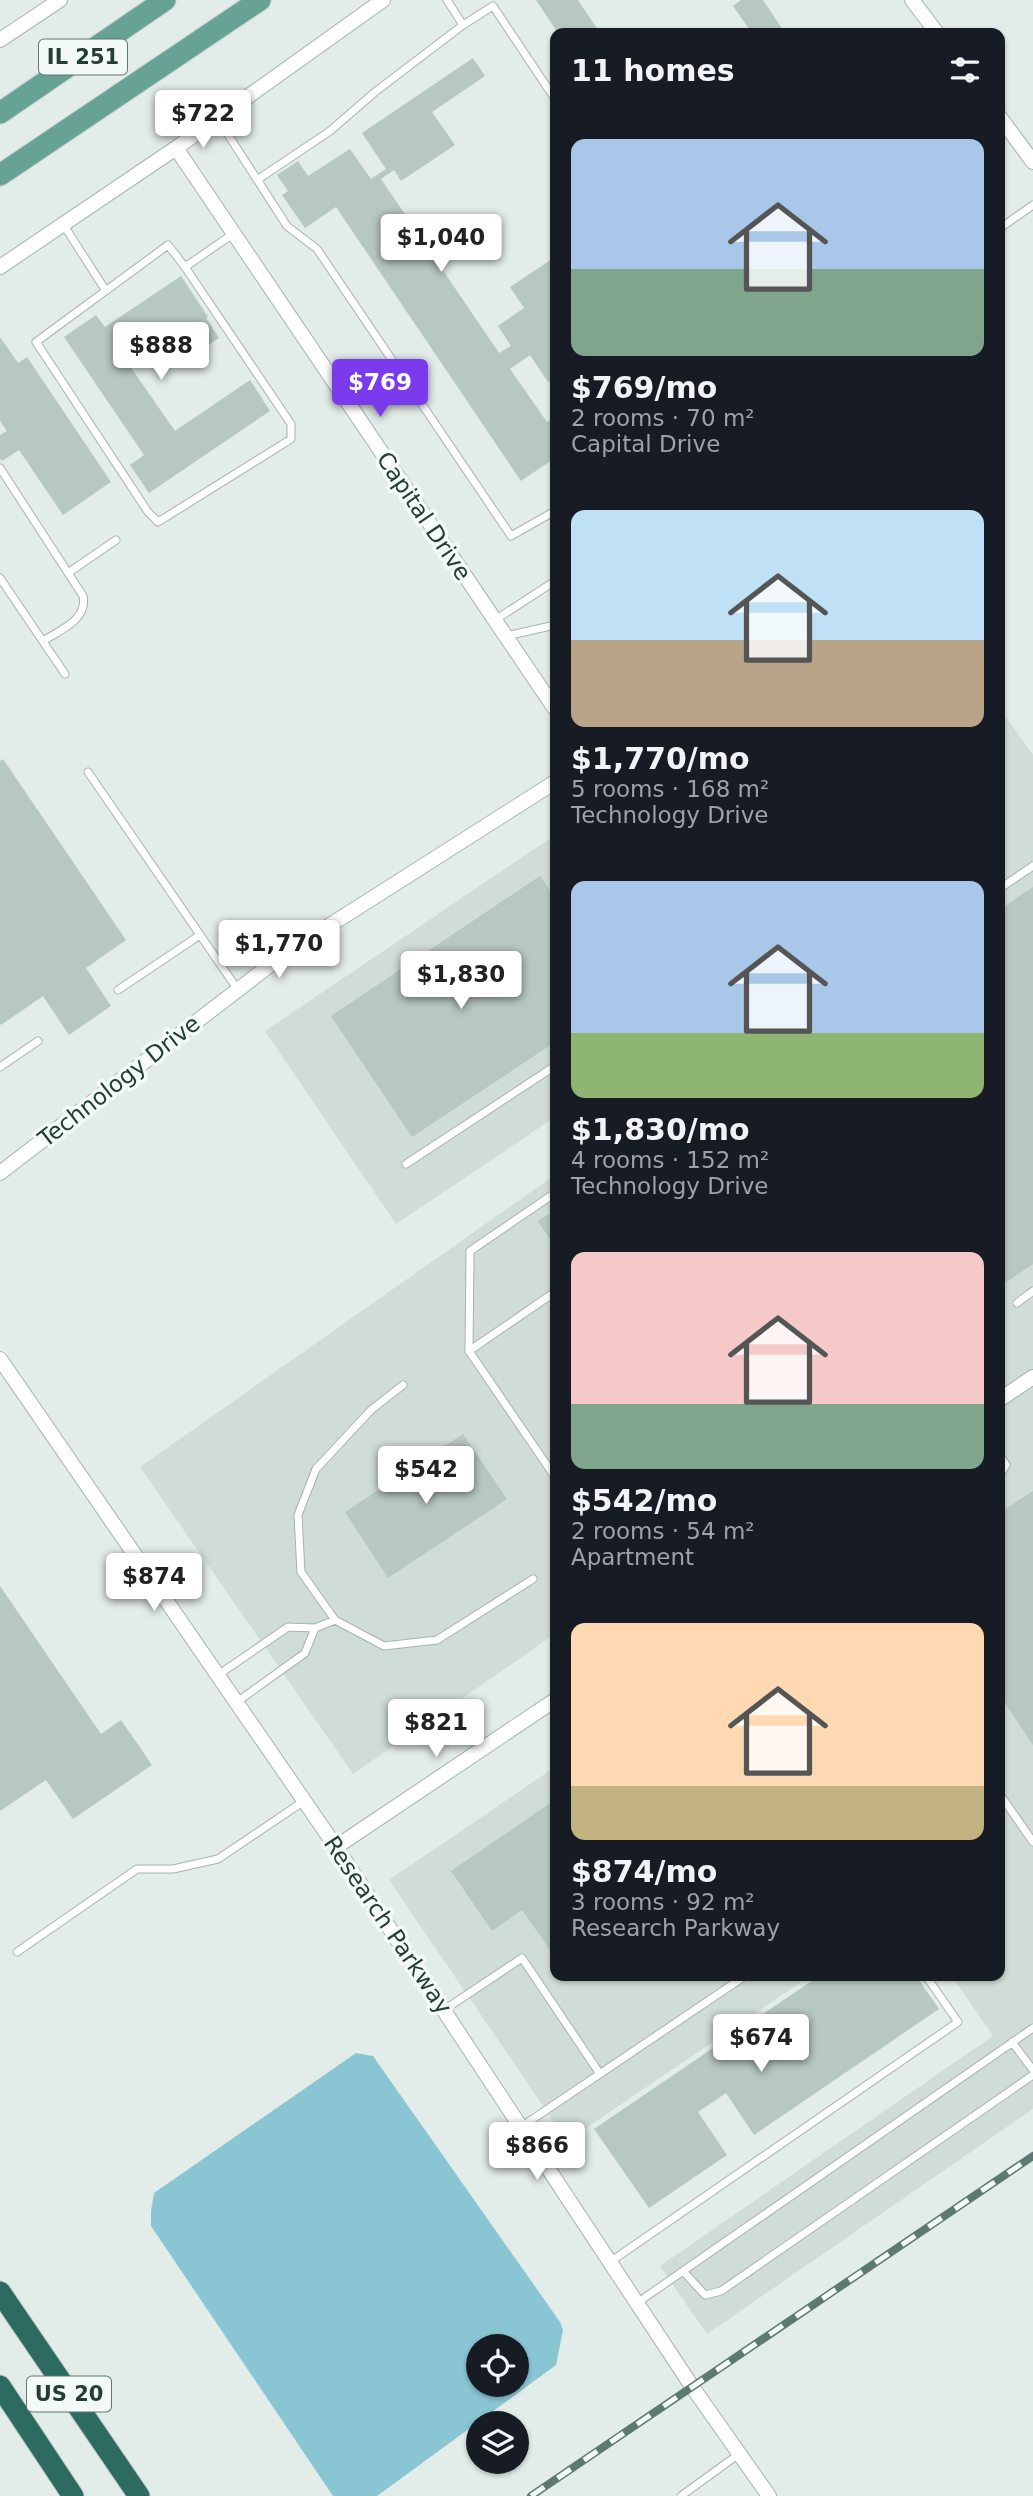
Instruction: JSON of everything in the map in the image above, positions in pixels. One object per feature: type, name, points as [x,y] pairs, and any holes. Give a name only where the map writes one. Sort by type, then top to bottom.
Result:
[{"type":"highway","name":"US 20","points":[[0,2292],[139,2496]]},
{"type":"highway","name":"US 20","points":[[0,2386],[73,2496]]},
{"type":"main road","name":"IL 251","points":[[0,113],[165,0]]},
{"type":"main road","name":"IL 251","points":[[0,174],[260,0]]},
{"type":"street","points":[[0,40],[60,0]]},
{"type":"street","points":[[0,267],[176,148],[383,0]]},
{"type":"street","points":[[912,0],[921,7],[934,28]]},
{"type":"street","points":[[1005,124],[1033,162]]},
{"type":"street","name":"Capital Drive","points":[[176,148],[550,702]]},
{"type":"street","name":"Technology Drive","points":[[0,1173],[283,955],[550,785]]},
{"type":"street","name":"Research Parkway","points":[[0,1359],[336,1847],[610,2262],[769,2496]]},
{"type":"street","points":[[1005,1396],[1033,1377]]},
{"type":"street","points":[[336,1847],[550,1703]]},
{"type":"lane","points":[[447,0],[463,25]]},
{"type":"lane","points":[[257,180],[330,131],[375,92],[492,6],[550,92]]},
{"type":"lane","points":[[218,118],[287,226],[317,249],[511,536],[550,514]]},
{"type":"lane","points":[[1005,225],[1033,205]]},
{"type":"lane","points":[[63,224],[106,290]]},
{"type":"lane","points":[[186,267],[234,233]]},
{"type":"lane","points":[[168,245],[186,267],[291,424],[291,439],[159,522],[148,512],[36,342],[168,245]]},
{"type":"lane","points":[[0,468],[83,596],[85,606],[81,616],[43,641]]},
{"type":"lane","points":[[68,573],[116,540]]},
{"type":"lane","points":[[0,578],[65,674]]},
{"type":"lane","points":[[495,620],[550,584]]},
{"type":"lane","points":[[506,637],[550,626]]},
{"type":"lane","points":[[88,772],[238,990]]},
{"type":"lane","points":[[1005,885],[1033,866]]},
{"type":"lane","points":[[118,990],[200,935]]},
{"type":"lane","points":[[0,1067],[38,1041]]},
{"type":"lane","points":[[406,1164],[550,1069]]},
{"type":"lane","points":[[550,1196],[470,1251],[469,1351],[550,1470]]},
{"type":"lane","points":[[1017,1303],[1033,1292]]},
{"type":"lane","points":[[469,1351],[550,1295]]},
{"type":"lane","points":[[403,1385],[371,1410],[316,1469],[298,1515],[301,1572],[335,1620],[384,1646],[437,1640],[533,1579]]},
{"type":"lane","points":[[218,1675],[288,1627],[315,1628],[335,1620]]},
{"type":"lane","points":[[236,1702],[305,1653],[315,1628]]},
{"type":"lane","points":[[17,1952],[137,1869],[173,1869],[218,1859],[304,1801]]},
{"type":"lane","points":[[1005,1802],[1033,1842]]},
{"type":"lane","points":[[444,2010],[522,1958],[600,2074]]},
{"type":"lane","points":[[521,2127],[738,1981]]},
{"type":"lane","points":[[610,2262],[958,2022],[929,1981]]},
{"type":"lane","points":[[637,2302],[1033,2028]]},
{"type":"lane","points":[[1012,2042],[1033,2070]]},
{"type":"lane","points":[[682,2271],[705,2295],[721,2291],[1033,2075]]},
{"type":"lane","points":[[681,2496],[739,2454]]},
{"type":"shaded area","points":[[1005,715],[1033,755],[1033,2109],[707,2334],[660,2266],[993,2036],[955,1981],[1005,1981]]},
{"type":"shaded area","points":[[550,838],[550,1120],[396,1224],[265,1031]]},
{"type":"shaded area","points":[[550,1179],[550,1637],[353,1774],[140,1467]]},
{"type":"shaded area","points":[[550,1770],[550,1981],[803,1981],[567,2141],[389,1880]]},
{"type":"water","points":[[356,2053],[373,2056],[560,2322],[563,2330],[556,2365],[529,2385],[529,2334],[466,2334],[466,2397],[512,2397],[493,2411],[466,2411],[466,2431],[377,2496],[333,2496],[151,2226],[154,2193]]},
{"type":"building","points":[[536,0],[578,0],[597,28],[555,28]]},
{"type":"building","points":[[741,0],[763,0],[782,28],[748,28],[733,6]]},
{"type":"building","points":[[473,58],[485,76],[432,112],[455,145],[401,181],[394,170],[381,179],[499,353],[511,346],[498,326],[524,308],[510,287],[550,260],[550,381],[548,382],[530,355],[510,369],[547,422],[550,420],[550,461],[521,481],[336,207],[305,228],[282,195],[288,191],[277,175],[298,161],[308,176],[350,149],[371,179],[386,169],[362,133]]},
{"type":"building","points":[[181,276],[219,338],[181,364],[163,337],[127,362],[175,431],[250,380],[270,411],[149,493],[130,465],[144,455],[64,337],[96,315],[105,327]]},
{"type":"building","points":[[0,337],[18,363],[27,357],[111,482],[63,515],[19,450],[2,461],[0,458],[0,435],[7,431],[0,421]]},
{"type":"building","points":[[3,759],[126,940],[86,968],[111,1006],[69,1035],[43,996],[1,1025],[0,1023],[0,761]]},
{"type":"building","points":[[540,876],[550,891],[550,1045],[412,1137],[331,1016]]},
{"type":"building","points":[[1033,887],[1033,1264],[1005,1283],[1005,906]]},
{"type":"building","points":[[550,1213],[550,1239],[538,1221]]},
{"type":"building","points":[[463,1434],[507,1499],[388,1578],[345,1512]]},
{"type":"building","points":[[1033,1491],[1033,1745],[1005,1703],[1005,1509]]},
{"type":"building","points":[[0,1586],[101,1734],[121,1720],[152,1765],[73,1819],[46,1780],[0,1811]]},
{"type":"building","points":[[550,1803],[550,1950],[522,1910],[492,1931],[451,1871]]},
{"type":"building","points":[[812,1981],[919,1981],[939,2009],[754,2135],[726,2093],[698,2112],[727,2155],[649,2208],[594,2129]]},
{"type":"railway","points":[[531,2496],[1033,2156]]}]
